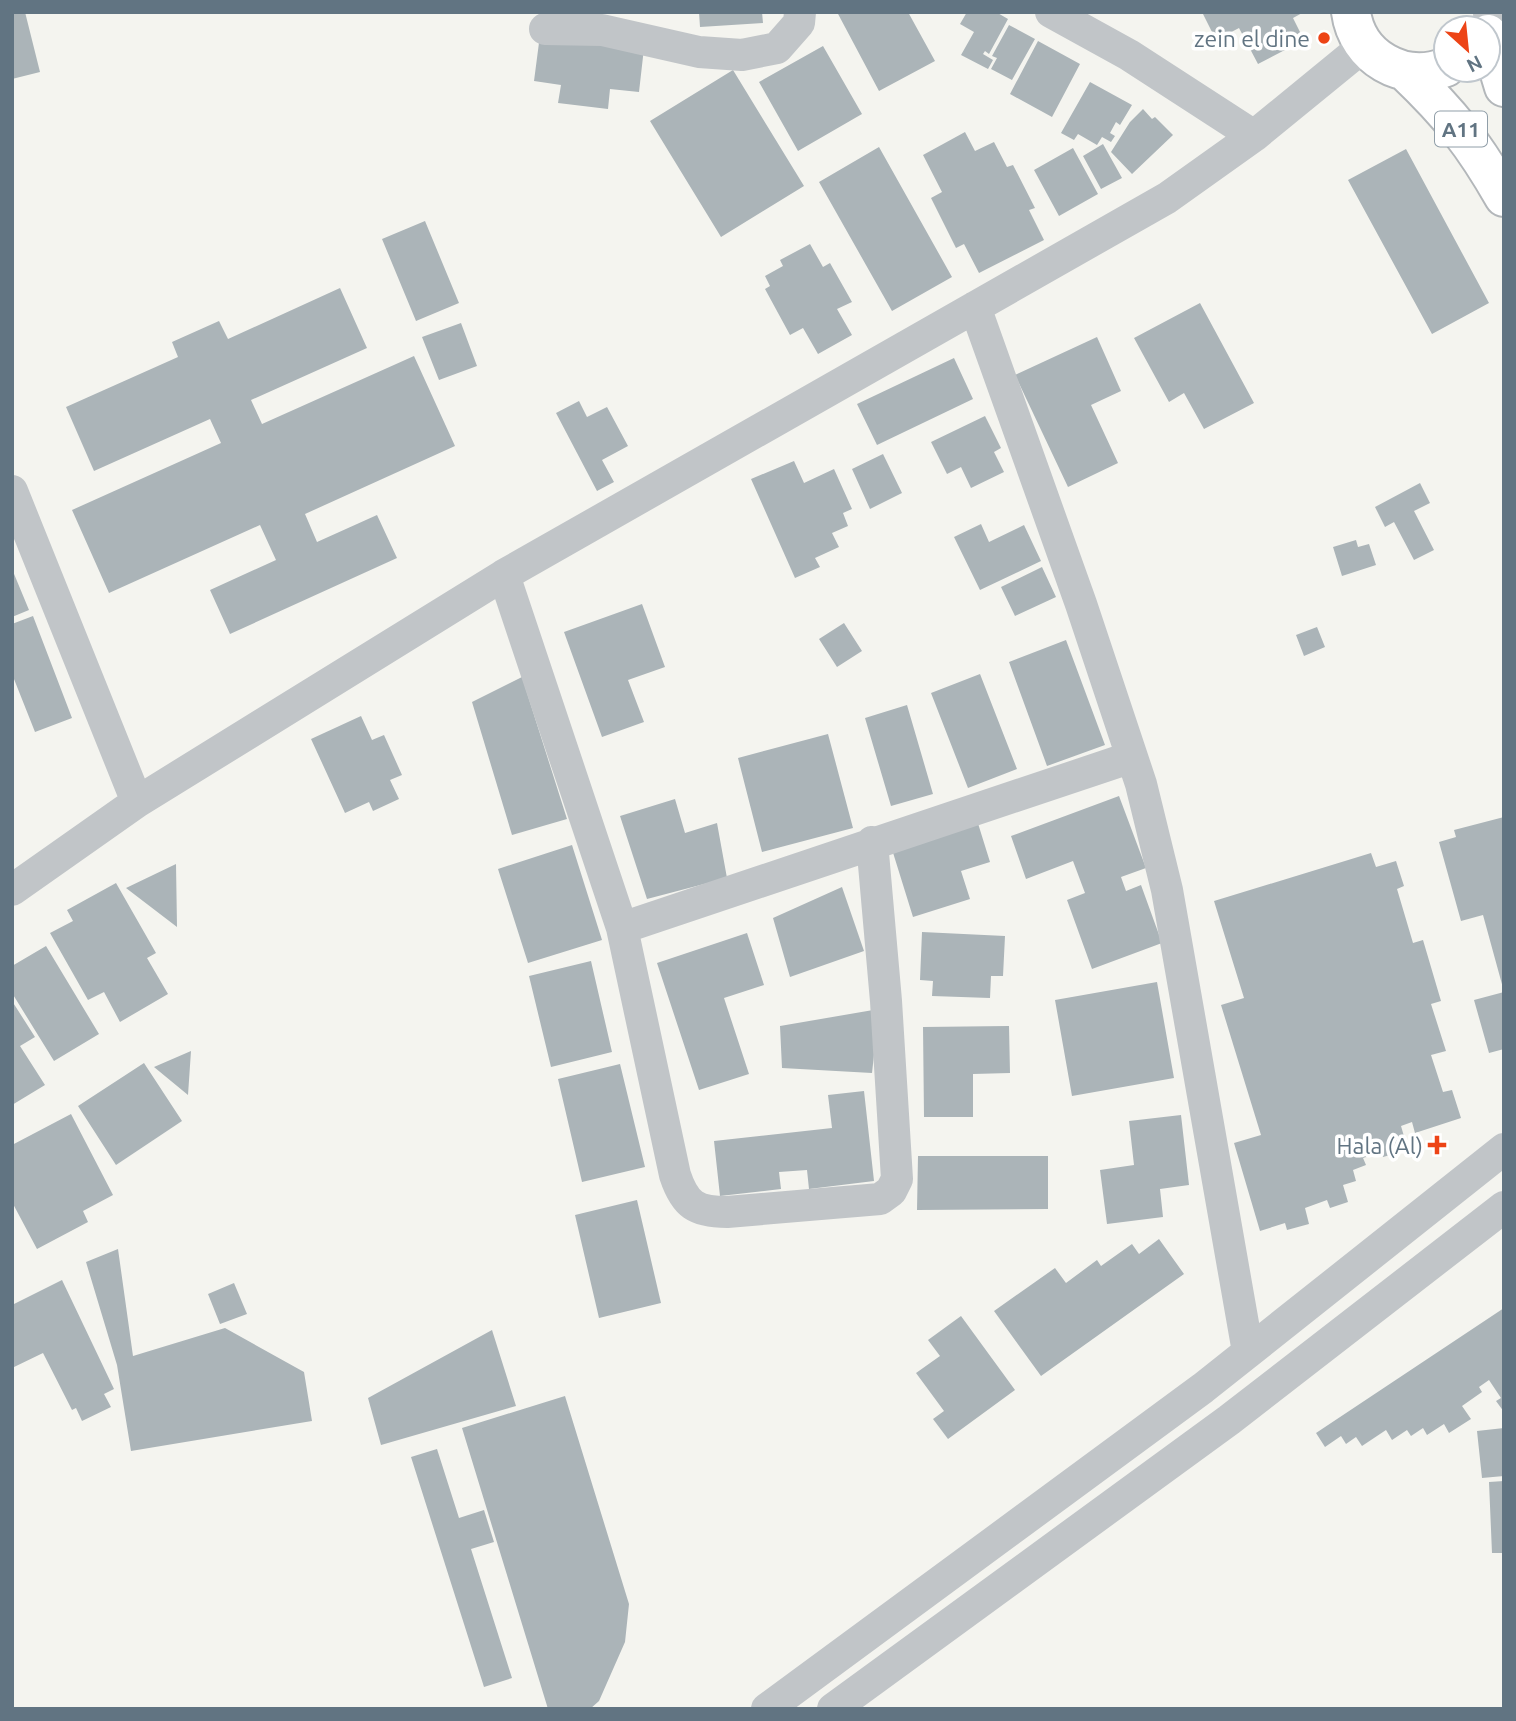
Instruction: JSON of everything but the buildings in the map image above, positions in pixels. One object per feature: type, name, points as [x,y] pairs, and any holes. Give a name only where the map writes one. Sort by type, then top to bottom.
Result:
[{"type":"highway","name":"A11","points":[[1354,21],[1378,60],[1406,72],[1432,72]]},
{"type":"highway","name":"A11","points":[[1406,72],[1465,133],[1504,197]]},
{"type":"street","points":[[545,29],[602,30],[699,52],[743,55],[778,48],[799,23],[800,12]]},
{"type":"street","points":[[1051,12],[1129,55],[1254,136]]},
{"type":"street","points":[[12,890],[137,802],[504,575],[1167,198],[1254,136],[1354,21]]},
{"type":"street","points":[[975,307],[1081,604],[1141,784],[1170,904],[1248,1352]]},
{"type":"street","points":[[12,491],[137,802]]},
{"type":"street","points":[[504,575],[622,928],[675,1175],[680,1192],[693,1205],[709,1212],[727,1212],[880,1199],[891,1191],[897,1179],[886,1001],[872,842]]},
{"type":"street","points":[[622,928],[1132,757]]},
{"type":"street","points":[[767,1709],[1192,1397],[1504,1149]]},
{"type":"street","points":[[833,1709],[1229,1420],[1504,1207]]},
{"type":"place","name":"zein el dine","points":[[1324,38]]},
{"type":"place","name":"Hala (Al)","points":[[1437,1145]]}]
